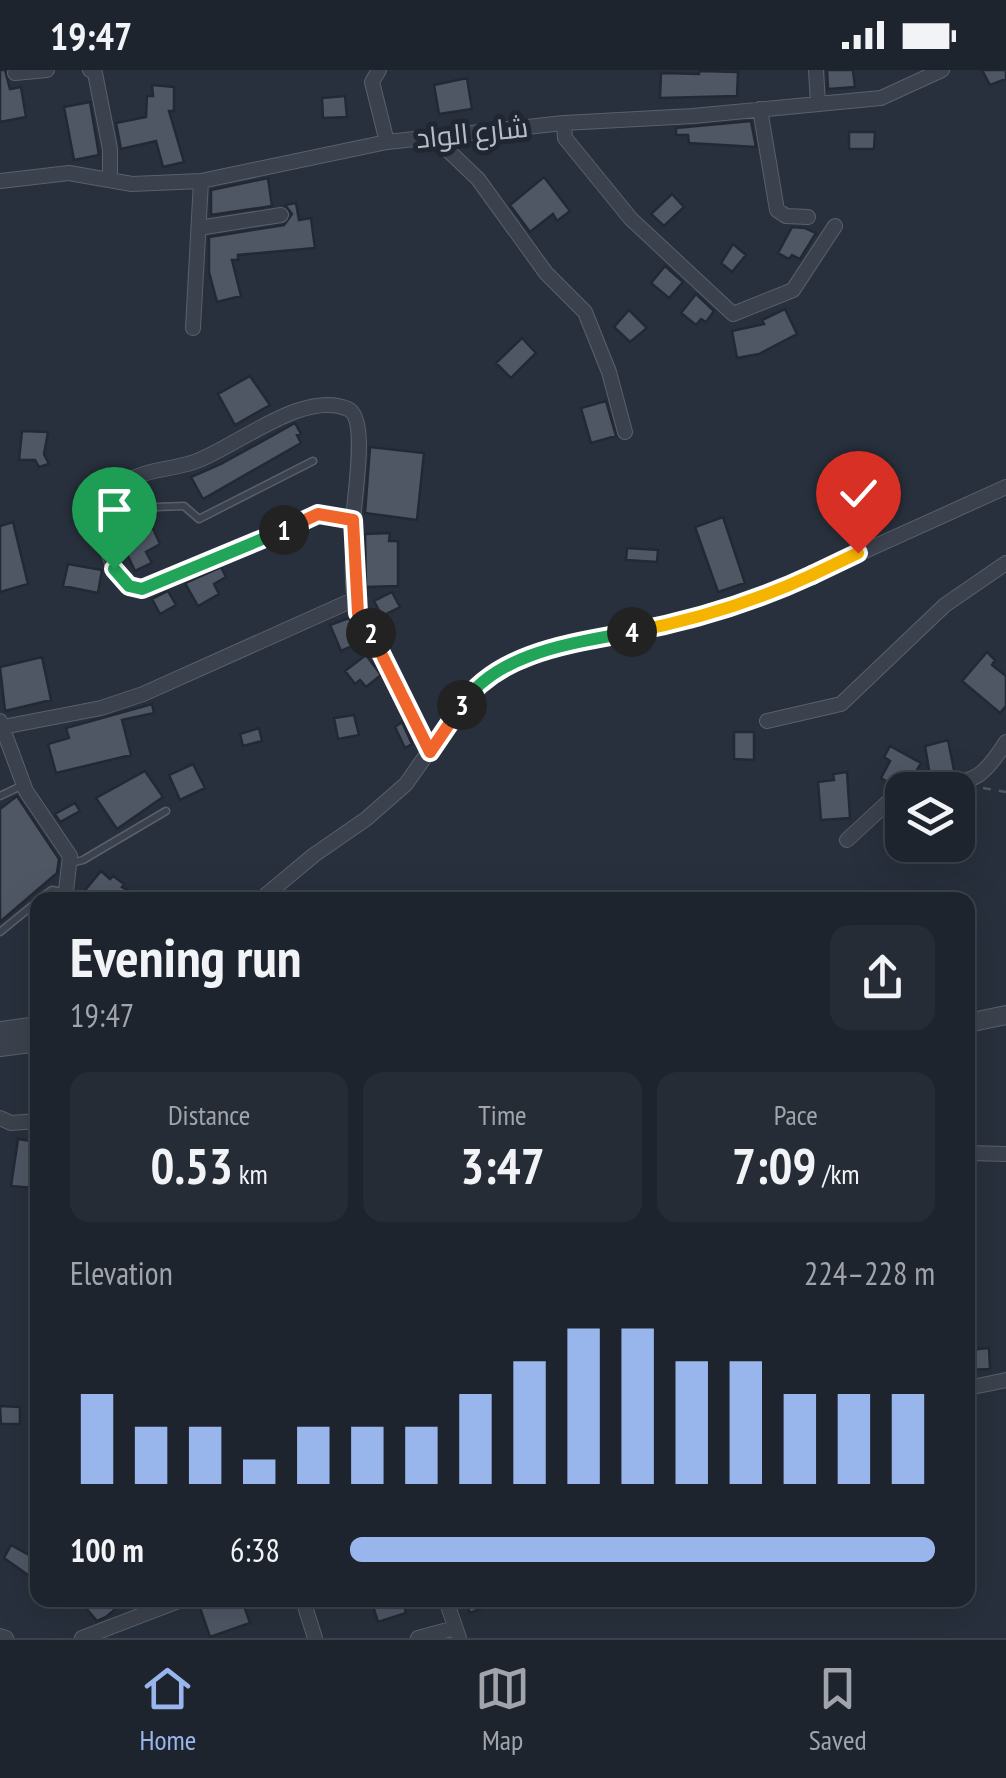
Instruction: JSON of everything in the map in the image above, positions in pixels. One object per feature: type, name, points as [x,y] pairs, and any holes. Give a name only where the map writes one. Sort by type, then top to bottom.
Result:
[{"type":"street","points":[[14,73],[47,70]]},
{"type":"street","points":[[90,70],[95,73],[110,149],[110,180]]},
{"type":"street","points":[[379,70],[372,82],[387,142]]},
{"type":"street","points":[[816,70],[818,104]]},
{"type":"street","name":"شارع الواد","points":[[0,182],[69,173],[132,184],[201,181],[433,136],[881,98],[942,70]]},
{"type":"street","points":[[760,110],[777,210],[786,216],[808,217]]},
{"type":"street","points":[[564,122],[565,138],[631,220],[733,314],[792,290],[835,226]]},
{"type":"street","points":[[433,136],[478,180],[546,273],[586,312],[609,372],[624,432]]},
{"type":"street","points":[[194,328],[201,181]]},
{"type":"street","points":[[199,228],[281,216]]},
{"type":"street","points":[[353,520],[318,514],[142,589],[129,586],[114,569],[100,519],[105,503],[137,475],[192,462],[279,416],[323,406],[349,410],[358,418],[360,440],[353,520],[358,613],[380,646],[430,752]]},
{"type":"street","points":[[270,892],[406,784],[467,697],[507,666],[560,646],[691,620],[772,594],[1006,487]]},
{"type":"street","points":[[767,721],[841,704],[945,605],[1006,563]]},
{"type":"street","points":[[66,892],[70,856],[24,785],[1,724],[101,708],[144,694],[356,599]]},
{"type":"street","points":[[975,778],[1006,742]]},
{"type":"street","points":[[847,840],[885,805]]},
{"type":"street","points":[[975,1022],[1006,1015]]},
{"type":"street","points":[[0,1031],[30,1027]]},
{"type":"street","points":[[0,1048],[30,1043]]},
{"type":"street","points":[[0,1118],[12,1123],[30,1122]]},
{"type":"street","points":[[975,1152],[1006,1154]]},
{"type":"street","points":[[975,1387],[1006,1380]]},
{"type":"street","points":[[82,1638],[163,1607]]},
{"type":"street","points":[[305,1607],[315,1638]]},
{"type":"street","points":[[418,1638],[457,1633],[448,1607]]},
{"type":"lane","points":[[103,537],[157,507],[184,506],[199,519],[314,462]]},
{"type":"lane","points":[[0,796],[24,785]]},
{"type":"lane","points":[[70,864],[166,810]]},
{"type":"lane","points":[[0,932],[30,907]]},
{"type":"building","points":[[0,70],[5,70],[10,89],[21,87],[26,117],[0,122]]},
{"type":"building","points":[[827,70],[853,70],[855,87],[828,89]]},
{"type":"building","points":[[982,70],[1006,70],[1006,79],[990,85]]},
{"type":"building","points":[[738,72],[737,96],[660,98],[661,73]]},
{"type":"building","points":[[467,78],[472,109],[439,114],[434,85]]},
{"type":"building","points":[[152,85],[174,87],[174,111],[169,111],[184,162],[163,167],[156,141],[121,149],[116,123],[146,117],[147,96],[153,96]]},
{"type":"building","points":[[345,96],[347,117],[323,118],[322,98]]},
{"type":"building","points":[[90,102],[99,155],[74,160],[64,107]]},
{"type":"building","points":[[751,121],[756,147],[689,143],[688,135],[676,135],[676,128]]},
{"type":"building","points":[[849,132],[875,132],[874,149],[849,149]]},
{"type":"building","points":[[544,177],[570,211],[557,221],[553,214],[530,232],[510,205]]},
{"type":"building","points":[[268,178],[272,206],[211,215],[211,190]]},
{"type":"building","points":[[672,194],[684,207],[664,226],[651,214]]},
{"type":"building","points":[[296,203],[299,220],[311,218],[315,248],[238,255],[238,260],[232,260],[241,296],[217,302],[209,272],[209,237],[284,225],[292,214],[285,205]]},
{"type":"building","points":[[792,227],[816,233],[800,259],[778,253]]},
{"type":"building","points":[[733,244],[746,255],[732,272],[721,263]]},
{"type":"building","points":[[665,266],[683,282],[669,298],[651,283]]},
{"type":"building","points":[[696,294],[714,311],[706,322],[701,319],[696,325],[681,313]]},
{"type":"building","points":[[785,309],[797,334],[759,354],[737,358],[732,331],[764,324],[762,320]]},
{"type":"building","points":[[629,310],[647,328],[630,342],[614,327]]},
{"type":"building","points":[[522,338],[536,353],[511,378],[496,363]]},
{"type":"building","points":[[250,376],[270,405],[235,425],[218,394]]},
{"type":"building","points":[[606,401],[616,436],[591,443],[581,408]]},
{"type":"building","points":[[295,423],[301,443],[203,499],[191,477]]},
{"type":"building","points":[[22,431],[48,432],[44,454],[49,464],[39,467],[35,460],[19,460]]},
{"type":"building","points":[[370,447],[424,453],[417,520],[365,513]]},
{"type":"building","points":[[723,517],[745,583],[718,592],[695,527]]},
{"type":"building","points":[[13,522],[28,584],[0,592],[0,526]]},
{"type":"building","points":[[151,524],[160,544],[146,552],[152,563],[135,571],[120,539]]},
{"type":"building","points":[[390,533],[389,541],[398,541],[398,586],[366,587],[365,534]]},
{"type":"building","points":[[627,548],[658,550],[657,562],[626,560]]},
{"type":"building","points":[[68,564],[102,570],[98,593],[63,586]]},
{"type":"building","points":[[221,567],[226,577],[214,584],[219,594],[198,606],[185,583]]},
{"type":"building","points":[[168,591],[176,605],[160,614],[152,599]]},
{"type":"building","points":[[392,592],[400,607],[382,616],[374,601]]},
{"type":"building","points":[[349,618],[357,644],[341,651],[330,625]]},
{"type":"building","points":[[987,652],[995,660],[992,665],[1006,676],[1006,706],[1000,713],[962,681]]},
{"type":"building","points":[[366,655],[381,675],[366,687],[360,680],[355,684],[345,671]]},
{"type":"building","points":[[42,657],[51,700],[5,711],[0,667]]},
{"type":"building","points":[[152,704],[154,713],[122,720],[131,755],[56,773],[48,744],[69,738],[66,728]]},
{"type":"building","points":[[354,715],[359,735],[338,739],[334,718]]},
{"type":"building","points":[[402,722],[412,744],[405,748],[395,727]]},
{"type":"building","points":[[259,728],[262,741],[243,746],[240,734]]},
{"type":"building","points":[[734,732],[754,732],[754,760],[734,759]]},
{"type":"building","points":[[948,740],[954,770],[929,772],[925,746]]},
{"type":"building","points":[[890,746],[921,763],[916,772],[885,772],[885,780],[881,778],[890,761],[884,757]]},
{"type":"building","points":[[193,764],[205,788],[180,800],[169,775]]},
{"type":"building","points":[[145,771],[163,797],[117,829],[96,798]]},
{"type":"building","points":[[847,772],[850,818],[821,820],[818,782],[834,780],[833,774]]},
{"type":"building","points":[[17,796],[59,859],[57,873],[30,892],[0,922],[0,809]]},
{"type":"building","points":[[75,803],[80,811],[60,822],[55,814]]},
{"type":"building","points":[[101,871],[131,892],[84,892]]},
{"type":"building","points":[[18,1139],[30,1141],[30,1188],[11,1186]]},
{"type":"building","points":[[989,1348],[990,1369],[975,1370],[975,1349]]},
{"type":"building","points":[[0,1406],[20,1407],[20,1424],[1,1424]]},
{"type":"building","points":[[11,1545],[30,1556],[30,1576],[4,1558]]},
{"type":"building","points":[[85,1607],[118,1607],[106,1617],[97,1621]]},
{"type":"building","points":[[200,1607],[244,1607],[250,1623],[210,1637]]},
{"type":"building","points":[[373,1607],[404,1607],[406,1613],[378,1622]]},
{"type":"route","points":[[114,569],[129,586],[142,589],[318,514],[353,520],[358,613],[380,646],[430,752],[467,697],[507,666],[560,646],[691,620],[772,594],[858,553]]}]
